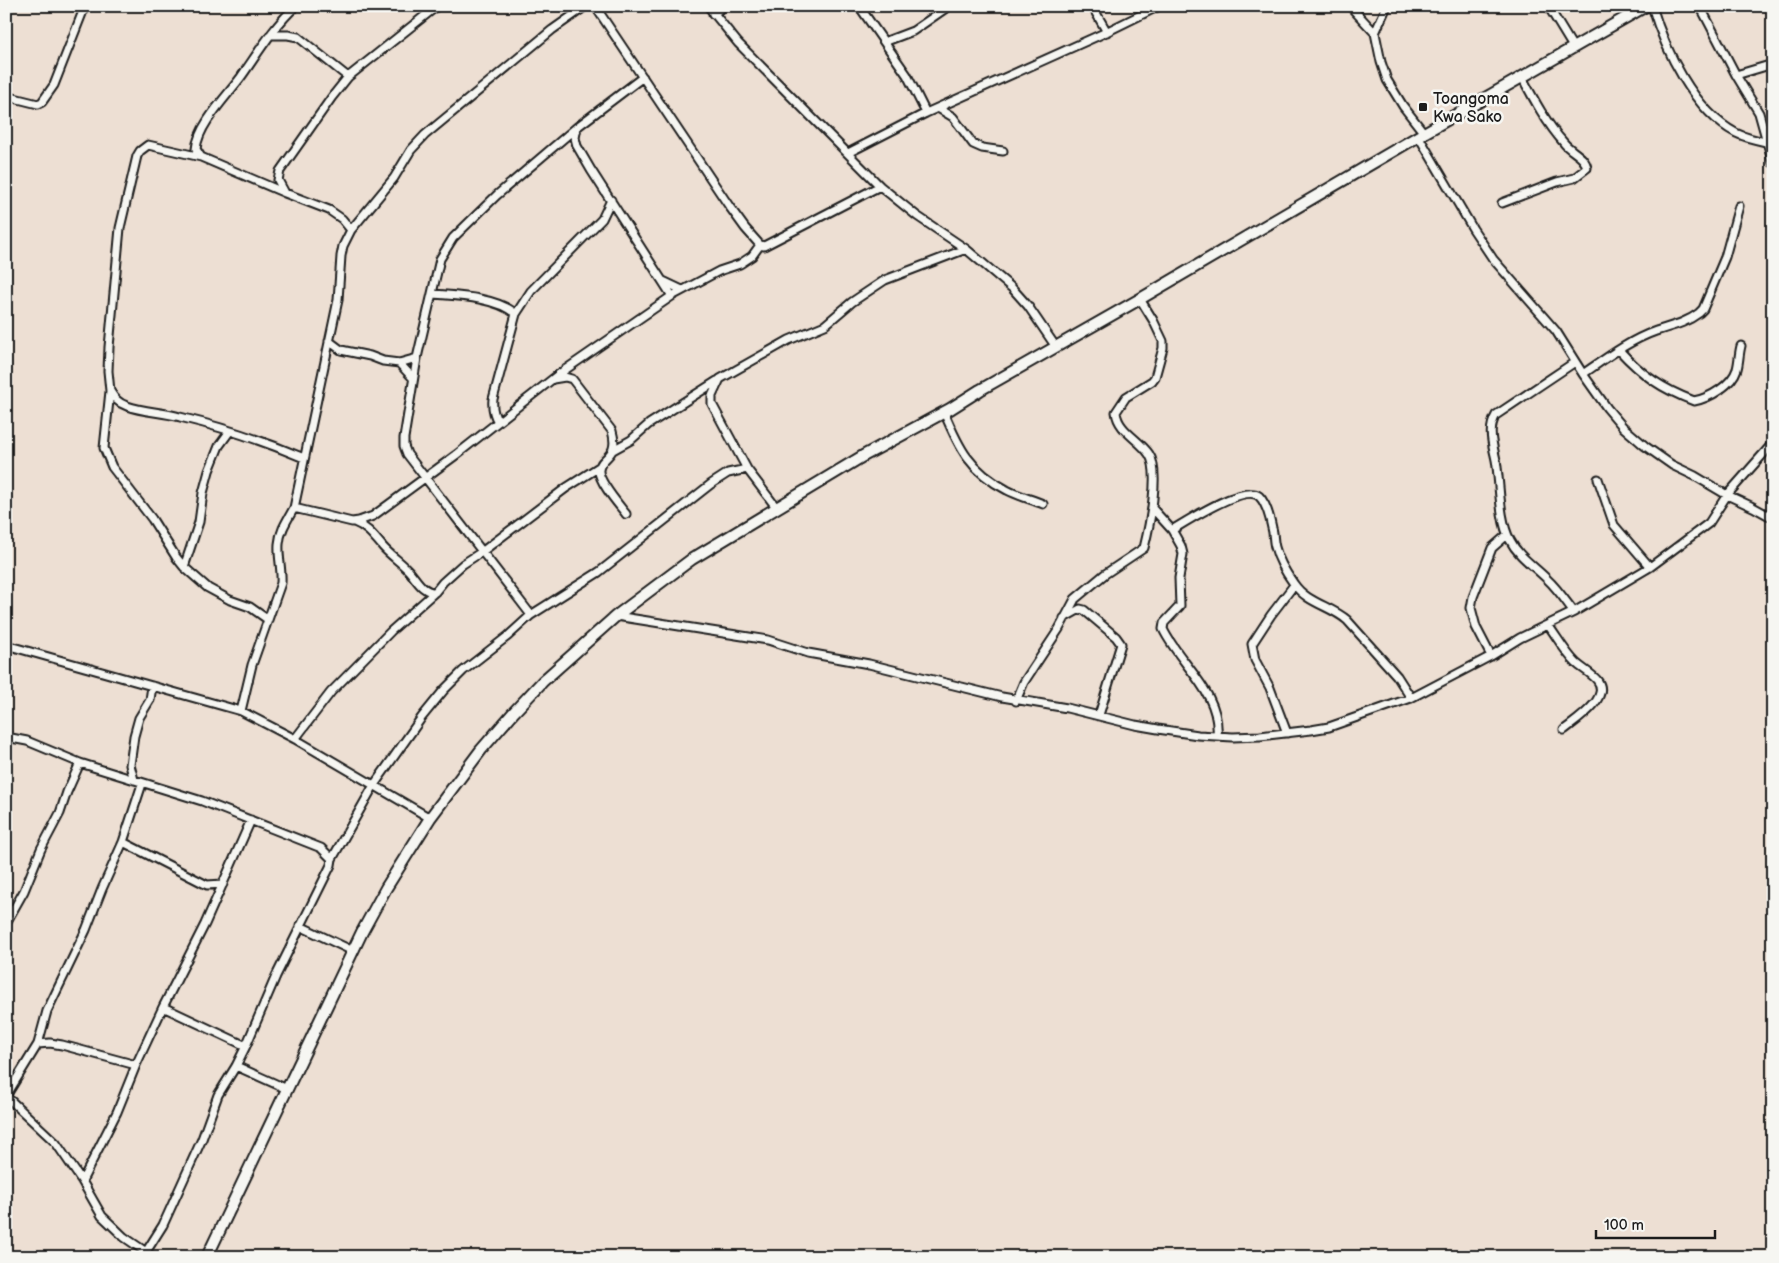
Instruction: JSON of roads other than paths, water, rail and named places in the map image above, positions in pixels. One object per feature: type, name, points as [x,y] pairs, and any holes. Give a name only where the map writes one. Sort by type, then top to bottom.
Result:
[{"type":"main road","points":[[207,1257],[352,951],[386,888],[430,818],[481,750],[514,712],[544,681],[616,616],[692,559],[776,507],[863,456],[944,412],[1646,6]]},
{"type":"street","points":[[6,96],[38,104],[42,102],[54,85],[85,6]]},
{"type":"street","points":[[201,158],[196,149],[200,134],[215,109],[287,14],[296,6]]},
{"type":"street","points":[[285,193],[278,180],[280,171],[348,77],[437,6]]},
{"type":"street","points":[[241,711],[252,665],[281,583],[279,546],[281,533],[294,508],[338,300],[343,246],[351,230],[394,178],[411,150],[426,135],[552,30],[586,6]]},
{"type":"street","points":[[595,6],[729,206],[760,245],[764,246],[783,237],[880,186]]},
{"type":"street","points":[[708,6],[738,43],[880,186],[917,216],[966,249],[1012,288],[1028,306],[1056,347]]},
{"type":"street","points":[[713,14],[724,6]]},
{"type":"street","points":[[859,6],[907,75],[926,113]]},
{"type":"street","points":[[884,42],[913,31],[949,6]]},
{"type":"street","points":[[1092,6],[1107,32]]},
{"type":"street","points":[[848,153],[926,113],[1107,32],[1159,6]]},
{"type":"street","points":[[1350,6],[1376,33]]},
{"type":"street","points":[[1387,6],[1376,33],[1381,62],[1387,80],[1422,135],[1473,229],[1493,258],[1556,331],[1583,374],[1623,427],[1645,446],[1672,465],[1695,476],[1727,496],[1773,518]]},
{"type":"street","points":[[1548,6],[1573,47]]},
{"type":"street","points":[[1652,6],[1657,23],[1687,84],[1705,108],[1738,134],[1766,142]]},
{"type":"street","points":[[1700,6],[1736,75],[1759,113],[1773,161]]},
{"type":"street","points":[[270,36],[288,35],[298,37],[348,77]]},
{"type":"street","points":[[1736,75],[1773,64]]},
{"type":"street","points":[[531,615],[407,454],[404,438],[417,358],[440,259],[453,238],[497,195],[577,127],[643,77]]},
{"type":"street","points":[[1502,203],[1557,182],[1574,178],[1587,168],[1585,160],[1569,149],[1555,133],[1536,105],[1522,77]]},
{"type":"street","points":[[938,108],[952,117],[973,144],[982,148],[1003,151]]},
{"type":"street","points":[[577,127],[577,146],[672,296]]},
{"type":"street","points":[[267,619],[250,607],[230,600],[208,588],[184,567],[161,532],[112,468],[104,448],[110,391],[108,371],[109,347],[120,228],[137,156],[148,145],[201,158],[329,210],[342,219],[351,230]]},
{"type":"street","points":[[498,422],[492,408],[493,399],[516,314],[531,291],[602,220],[611,200]]},
{"type":"street","points":[[1583,374],[1619,350],[1656,331],[1694,317],[1703,309],[1724,257],[1739,206]]},
{"type":"street","points":[[352,522],[373,516],[425,479],[553,379],[672,296],[719,271],[740,264],[752,256],[760,245]]},
{"type":"street","points":[[295,739],[331,692],[391,631],[435,592],[443,582],[463,564],[566,488],[599,467],[613,450],[631,440],[649,424],[720,379],[789,340],[825,325],[852,302],[885,280],[966,249]]},
{"type":"street","points":[[663,280],[682,290]]},
{"type":"street","points":[[432,294],[476,299],[503,306],[516,314]]},
{"type":"street","points":[[1016,700],[1024,682],[1059,629],[1075,599],[1144,548],[1152,508],[1154,470],[1149,454],[1121,425],[1116,412],[1126,398],[1155,377],[1163,348],[1163,341],[1140,299]]},
{"type":"street","points":[[329,341],[341,350],[370,356],[383,361],[399,363],[417,358]]},
{"type":"street","points":[[1619,350],[1636,369],[1657,384],[1694,401],[1711,394],[1726,384],[1737,369],[1741,346]]},
{"type":"street","points":[[325,357],[341,350]]},
{"type":"street","points":[[1574,612],[1548,580],[1519,553],[1507,535],[1491,434],[1493,420],[1496,415],[1576,362]]},
{"type":"street","points":[[399,363],[413,378]]},
{"type":"street","points":[[553,379],[565,377],[572,379],[578,386],[612,431],[614,440],[613,450]]},
{"type":"street","points":[[720,379],[712,396],[712,404],[747,468],[776,507]]},
{"type":"street","points":[[110,391],[116,400],[128,407],[166,413],[230,431],[280,447],[304,458]]},
{"type":"street","points":[[944,412],[963,453],[984,475],[1008,491],[1043,504]]},
{"type":"street","points":[[184,567],[199,522],[203,493],[209,471],[219,446],[230,431]]},
{"type":"street","points":[[616,616],[768,640],[808,653],[869,664],[1016,700],[1099,715],[1134,726],[1217,736],[1260,736],[1329,727],[1411,698],[1491,656],[1520,638],[1574,612],[1650,567],[1709,523],[1727,496],[1773,443]]},
{"type":"street","points":[[599,467],[600,477],[626,514]]},
{"type":"street","points":[[142,784],[123,842],[104,882],[86,930],[48,1011],[38,1044],[6,1096],[56,1142],[102,1216],[124,1237],[148,1254],[202,1139],[218,1095],[246,1046],[276,976],[332,865],[332,859],[374,785],[422,717],[444,690],[463,671],[508,636],[531,615],[566,595],[598,572],[711,484],[728,473],[747,468]]},
{"type":"street","points":[[1598,478],[1614,525],[1650,567]]},
{"type":"street","points":[[1172,530],[1198,514],[1247,493],[1259,497],[1273,529],[1274,546],[1294,585],[1314,602],[1342,615],[1397,676],[1411,698]]},
{"type":"street","points":[[294,508],[360,525],[373,533],[383,547],[410,572],[422,587],[435,592]]},
{"type":"street","points":[[1152,508],[1172,530],[1181,546],[1183,554],[1179,578],[1180,606],[1164,623],[1163,629],[1201,683],[1209,698],[1218,726],[1217,736]]},
{"type":"street","points":[[373,516],[373,533]]},
{"type":"street","points":[[1491,656],[1476,626],[1471,608],[1473,597],[1492,548],[1507,535]]},
{"type":"street","points":[[1287,733],[1270,688],[1255,660],[1252,644],[1294,585]]},
{"type":"street","points":[[1064,618],[1080,609],[1084,610],[1116,636],[1121,644],[1099,715]]},
{"type":"street","points":[[1548,625],[1573,659],[1596,679],[1601,686],[1600,694],[1594,706],[1564,730]]},
{"type":"street","points":[[6,645],[241,711],[295,739],[430,818]]},
{"type":"street","points":[[134,780],[130,765],[134,736],[139,718],[150,700],[152,686]]},
{"type":"street","points":[[6,737],[27,741],[80,763],[142,784],[202,801],[321,848],[332,859]]},
{"type":"street","points":[[6,923],[24,891],[41,849],[60,813],[80,763]]},
{"type":"street","points":[[82,1181],[117,1112],[136,1065],[223,884],[251,820]]},
{"type":"street","points":[[123,842],[207,885],[216,898]]},
{"type":"street","points":[[207,885],[223,884]]},
{"type":"street","points":[[300,926],[352,951]]},
{"type":"street","points":[[163,1007],[246,1046]]},
{"type":"street","points":[[38,1044],[62,1045],[136,1065]]},
{"type":"street","points":[[236,1066],[287,1088]]},
{"type":"place","name":"Toangoma Kwa Sako","points":[[1423,107]]}]
